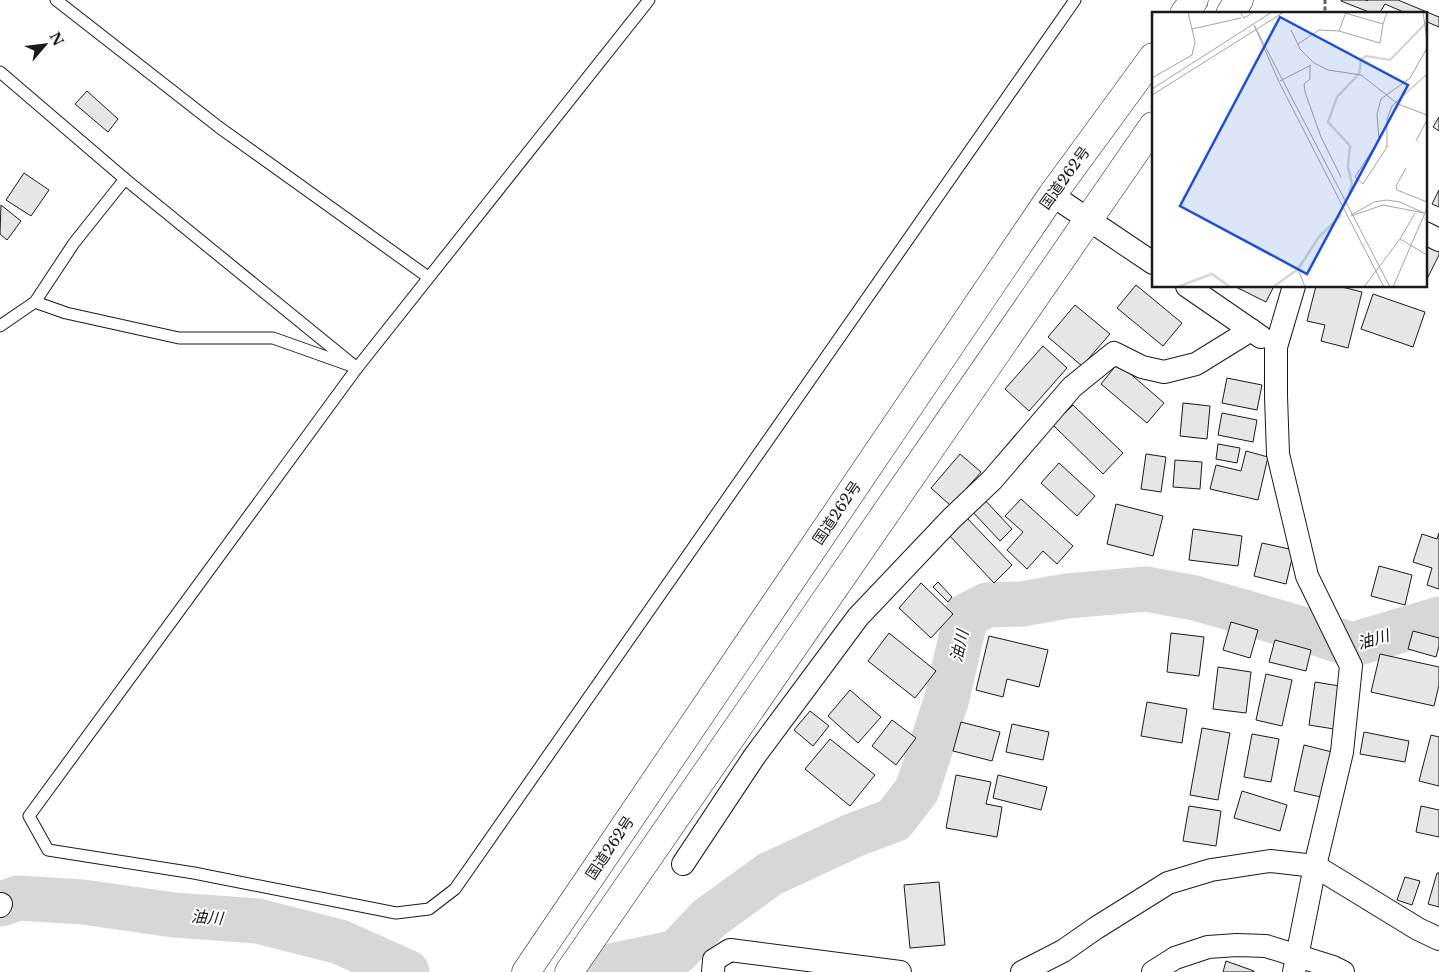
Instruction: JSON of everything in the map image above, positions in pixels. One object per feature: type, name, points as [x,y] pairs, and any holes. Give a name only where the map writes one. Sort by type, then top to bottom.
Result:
[{"type":"highway","points":[[1185,12],[1194,0]]},
{"type":"highway","points":[[1231,12],[1239,0]]},
{"type":"highway","name":"国道262号","points":[[526,972],[1052,194],[1152,58]]},
{"type":"highway","points":[[569,972],[1152,127]]},
{"type":"street","points":[[1052,194],[1152,262]]},
{"type":"street","points":[[1426,234],[1439,240]]},
{"type":"street","points":[[1190,288],[1276,347]]},
{"type":"street","points":[[1293,288],[1276,347],[1278,454],[1307,576],[1351,666],[1342,752],[1314,866],[1296,964]]},
{"type":"street","points":[[683,864],[754,757],[858,618],[951,519],[992,480],[1072,387],[1114,353],[1142,368],[1164,372],[1196,364],[1252,330]]},
{"type":"street","points":[[1022,972],[1063,951],[1168,883],[1211,870],[1270,861],[1314,866],[1418,929],[1439,939]]},
{"type":"street","points":[[1153,972],[1175,958],[1208,947],[1237,945],[1266,946],[1296,964],[1333,967],[1343,972]]},
{"type":"street","points":[[713,972],[714,960],[730,950],[900,972]]},
{"type":"lane","points":[[56,0],[220,128],[428,277]]},
{"type":"lane","points":[[649,0],[357,368],[29,816],[48,850],[194,873],[396,913],[429,909],[455,889],[1075,0]]},
{"type":"lane","points":[[0,72],[125,179],[357,368]]},
{"type":"lane","points":[[0,326],[35,302],[74,243],[125,179]]},
{"type":"lane","points":[[35,302],[66,313],[179,338],[273,338],[357,368]]},
{"type":"building","points":[[1398,0],[1439,17],[1439,27],[1426,21],[1426,12],[1403,12],[1385,4],[1380,12],[1369,12],[1341,1]]},
{"type":"building","points":[[87,91],[118,119],[108,132],[75,104]]},
{"type":"building","points":[[1439,117],[1439,131],[1433,127]]},
{"type":"building","points":[[24,173],[49,190],[31,216],[6,200]]},
{"type":"building","points":[[1439,190],[1439,207],[1432,204]]},
{"type":"building","points":[[1,205],[21,221],[7,240],[0,234]]},
{"type":"building","points":[[1426,242],[1439,248],[1439,255],[1426,281]]},
{"type":"building","points":[[1136,285],[1182,323],[1163,346],[1117,308]]},
{"type":"building","points":[[1238,288],[1273,288],[1266,302]]},
{"type":"building","points":[[1315,288],[1346,288],[1362,292],[1348,348],[1321,341],[1325,325],[1307,321]]},
{"type":"building","points":[[1373,294],[1425,312],[1413,347],[1361,329]]},
{"type":"building","points":[[1075,305],[1110,334],[1082,366],[1048,337]]},
{"type":"building","points":[[1043,346],[1067,368],[1029,411],[1005,389]]},
{"type":"building","points":[[1118,363],[1164,403],[1147,423],[1101,384]]},
{"type":"building","points":[[1227,378],[1262,385],[1257,410],[1222,403]]},
{"type":"building","points":[[1183,403],[1210,406],[1207,439],[1180,436]]},
{"type":"building","points":[[1073,405],[1123,453],[1103,474],[1053,425]]},
{"type":"building","points":[[1222,413],[1257,420],[1253,442],[1218,435]]},
{"type":"building","points":[[1218,444],[1240,448],[1237,463],[1216,459]]},
{"type":"building","points":[[1246,451],[1268,457],[1258,500],[1210,489],[1216,465],[1241,471]]},
{"type":"building","points":[[960,454],[981,472],[951,506],[931,488]]},
{"type":"building","points":[[1146,454],[1166,457],[1161,492],[1141,489]]},
{"type":"building","points":[[1175,460],[1202,462],[1200,489],[1173,487]]},
{"type":"building","points":[[1059,463],[1095,496],[1077,516],[1041,483]]},
{"type":"building","points":[[982,497],[1012,529],[1000,541],[969,508]]},
{"type":"building","points":[[1021,499],[1073,546],[1057,564],[1043,551],[1027,569],[1007,550],[1023,532],[1005,516]]},
{"type":"building","points":[[1116,504],[1163,516],[1153,556],[1107,544]]},
{"type":"building","points":[[966,517],[1012,565],[994,583],[948,534]]},
{"type":"building","points":[[1193,529],[1242,536],[1238,566],[1189,560]]},
{"type":"building","points":[[1439,533],[1439,589],[1427,585],[1432,568],[1413,562],[1422,534],[1437,539]]},
{"type":"building","points":[[1262,543],[1294,550],[1286,584],[1254,576]]},
{"type":"building","points":[[1379,566],[1412,575],[1405,605],[1371,596]]},
{"type":"building","points":[[938,582],[952,597],[948,602],[933,587]]},
{"type":"building","points":[[921,583],[953,614],[931,638],[899,608]]},
{"type":"building","points":[[1231,622],[1258,630],[1250,658],[1223,650]]},
{"type":"building","points":[[1413,631],[1439,638],[1436,657],[1408,649]]},
{"type":"building","points":[[889,633],[936,671],[915,698],[868,661]]},
{"type":"building","points":[[1171,633],[1204,637],[1199,676],[1167,672]]},
{"type":"building","points":[[989,636],[1048,650],[1039,687],[1007,679],[1003,697],[976,690]]},
{"type":"building","points":[[1275,640],[1311,650],[1306,671],[1269,662]]},
{"type":"building","points":[[1380,654],[1439,667],[1439,685],[1434,706],[1371,692]]},
{"type":"building","points":[[1218,667],[1251,672],[1246,713],[1213,709]]},
{"type":"building","points":[[1266,674],[1292,680],[1282,726],[1256,720]]},
{"type":"building","points":[[1315,682],[1340,686],[1334,729],[1309,725]]},
{"type":"building","points":[[850,690],[881,717],[858,743],[828,716]]},
{"type":"building","points":[[1147,702],[1187,709],[1182,743],[1141,736]]},
{"type":"building","points":[[810,711],[829,726],[813,746],[794,730]]},
{"type":"building","points":[[892,720],[916,738],[896,765],[872,746]]},
{"type":"building","points":[[961,722],[1000,732],[992,761],[953,751]]},
{"type":"building","points":[[1012,724],[1049,732],[1043,760],[1006,752]]},
{"type":"building","points":[[1202,728],[1230,733],[1218,800],[1190,795]]},
{"type":"building","points":[[1364,732],[1409,741],[1405,762],[1360,754]]},
{"type":"building","points":[[1252,734],[1279,739],[1271,782],[1244,777]]},
{"type":"building","points":[[1431,735],[1439,737],[1439,786],[1419,781]]},
{"type":"building","points":[[830,739],[875,775],[850,806],[805,769]]},
{"type":"building","points":[[1304,745],[1332,752],[1321,797],[1294,791]]},
{"type":"building","points":[[956,775],[991,782],[986,804],[1002,807],[997,837],[946,828]]},
{"type":"building","points":[[998,775],[1047,787],[1041,810],[993,798]]},
{"type":"building","points":[[1242,791],[1287,805],[1280,831],[1234,818]]},
{"type":"building","points":[[1189,806],[1221,811],[1216,846],[1183,841]]},
{"type":"building","points":[[1421,806],[1439,810],[1439,837],[1416,832]]},
{"type":"building","points":[[1437,873],[1439,873],[1439,907],[1428,904]]},
{"type":"building","points":[[1405,877],[1420,881],[1412,905],[1397,900]]},
{"type":"building","points":[[939,882],[945,945],[910,948],[904,885]]},
{"type":"building","points":[[1226,961],[1254,971],[1254,972],[1223,972]]},
{"type":"waterway","name":"油川","points":[[606,967],[677,952],[708,919],[770,874],[854,835],[894,820],[917,790],[947,698],[966,616],[987,605],[1022,604],[1067,596],[1146,589],[1195,598],[1352,645],[1439,619]]},
{"type":"waterway","name":"油川","points":[[0,903],[18,898],[83,902],[174,915],[258,921],[340,942],[407,972]]}]
